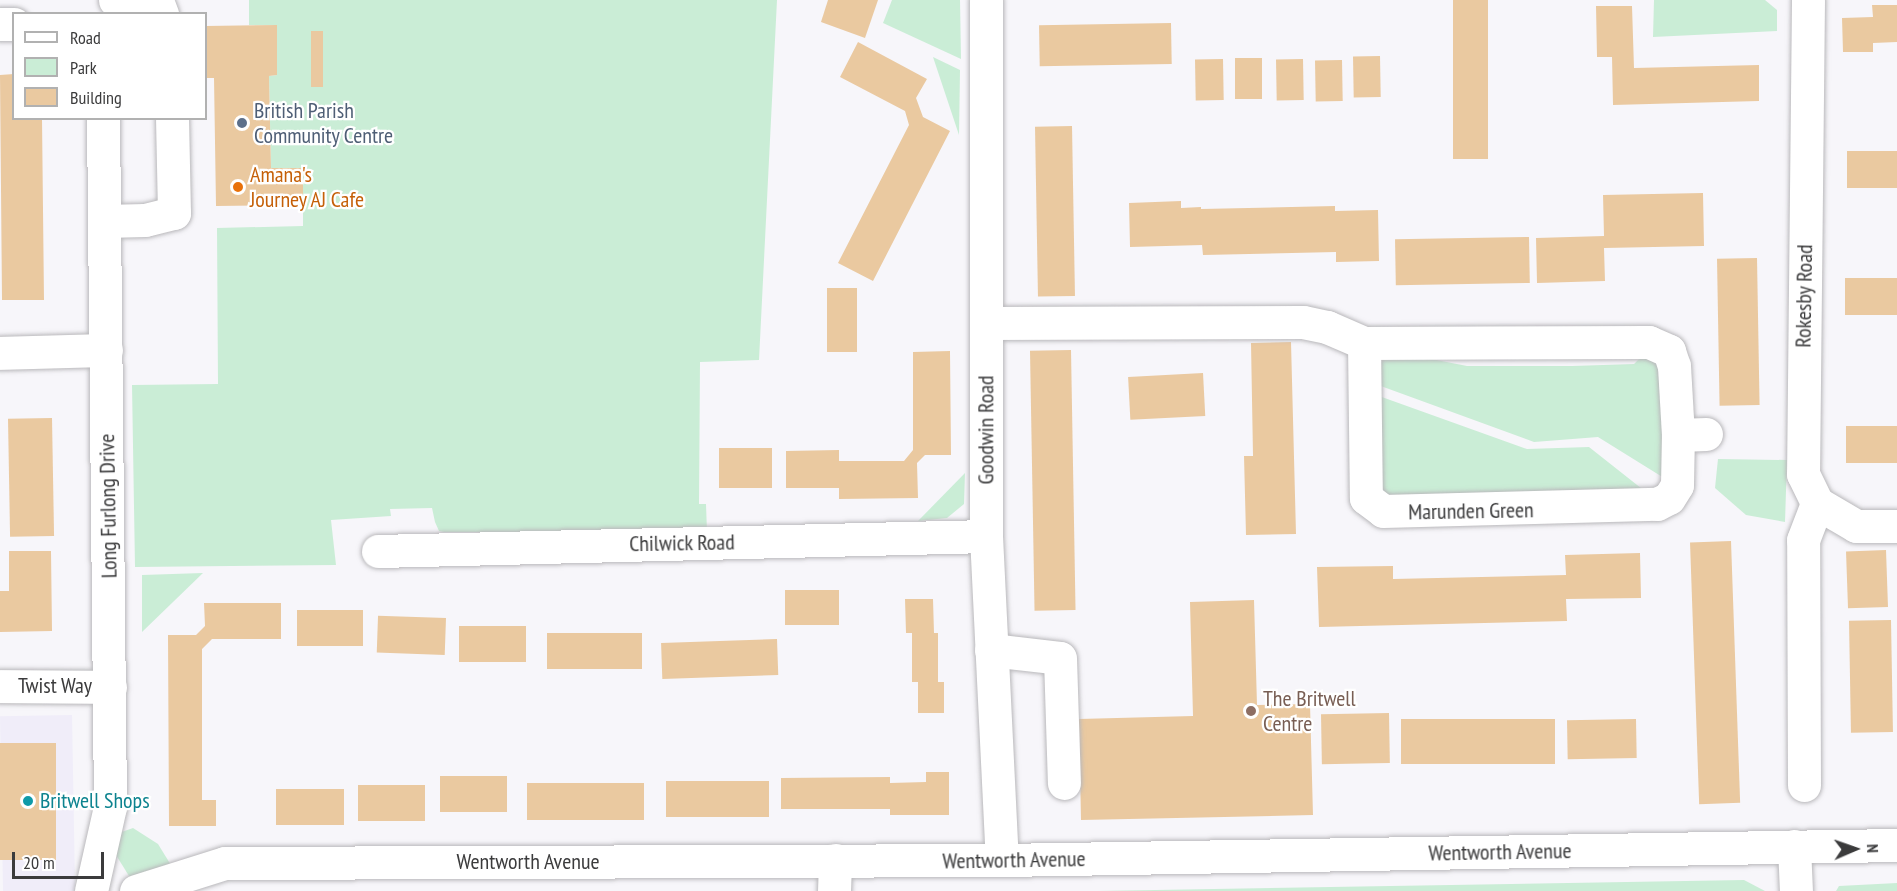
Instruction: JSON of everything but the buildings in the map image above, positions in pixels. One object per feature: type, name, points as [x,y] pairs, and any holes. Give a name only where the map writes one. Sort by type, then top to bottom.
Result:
[{"type":"street","points":[[115,0],[159,6],[161,12]]},
{"type":"street","name":"Goodwin Road","points":[[986,0],[986,536],[1002,860]]},
{"type":"street","name":"Rokesby Road","points":[[1808,0],[1789,434],[1803,474],[1817,503]]},
{"type":"street","name":"Long Furlong Drive","points":[[91,891],[110,807],[103,120]]},
{"type":"street","points":[[104,221],[144,220],[174,213],[172,120]]},
{"type":"street","name":"Marunden Green","points":[[986,324],[1303,322],[1327,327],[1364,343],[1649,342],[1669,351],[1692,435],[1677,484],[1669,498],[1657,504],[1383,511],[1366,498],[1364,343]]},
{"type":"street","points":[[0,353],[106,350]]},
{"type":"street","points":[[1804,785],[1803,540],[1817,503],[1856,526],[1897,526]]},
{"type":"street","name":"Chilwick Road","points":[[378,551],[986,536]]},
{"type":"street","points":[[991,651],[1060,658],[1064,783]]},
{"type":"street","name":"Twist Way","points":[[0,686],[110,687]]},
{"type":"street","name":"Wentworth Avenue","points":[[136,891],[225,863],[834,876],[1002,860],[1897,845]]},
{"type":"street","points":[[1794,846],[1796,891]]},
{"type":"shaded area","points":[[72,715],[75,891],[3,891],[0,716]]},
{"type":"green space","points":[[249,0],[777,0],[759,360],[700,362],[699,504],[706,504],[707,532],[444,532],[439,531],[432,508],[390,509],[391,516],[331,520],[336,565],[135,567],[132,385],[218,384],[217,228],[303,226],[303,168],[271,168],[269,76],[277,75],[277,25],[249,25]]},
{"type":"green space","points":[[892,0],[960,0],[961,59],[883,23]]},
{"type":"green space","points":[[1654,0],[1765,0],[1777,10],[1777,31],[1653,37]]},
{"type":"green space","points":[[933,57],[960,70],[959,135]]},
{"type":"green space","points":[[1645,353],[1662,366],[1664,478],[1598,437],[1534,442],[1378,385],[1377,368],[1385,357],[1406,354],[1467,366],[1572,366],[1634,364]]},
{"type":"green space","points":[[1379,396],[1527,449],[1589,447],[1651,496],[1388,498],[1382,489]]},
{"type":"green space","points":[[1718,459],[1787,460],[1785,522],[1746,515],[1715,488]]},
{"type":"green space","points":[[965,473],[964,504],[947,518],[918,521]]},
{"type":"green space","points":[[203,573],[142,632],[142,575]]},
{"type":"green space","points":[[133,828],[158,844],[174,870],[153,878],[129,876],[116,855],[119,833]]},
{"type":"green space","points":[[1744,880],[1765,891],[1097,891]]},
{"type":"green space","points":[[1897,883],[1897,891],[1836,891],[1839,886]]},
{"type":"place","name":"British Parish Community Centre","points":[[242,123]]},
{"type":"place","name":"Amana's Journey AJ Cafe","points":[[238,187]]},
{"type":"place","name":"The Britwell Centre","points":[[1251,711]]},
{"type":"place","name":"Britwell Shops","points":[[28,801]]}]
